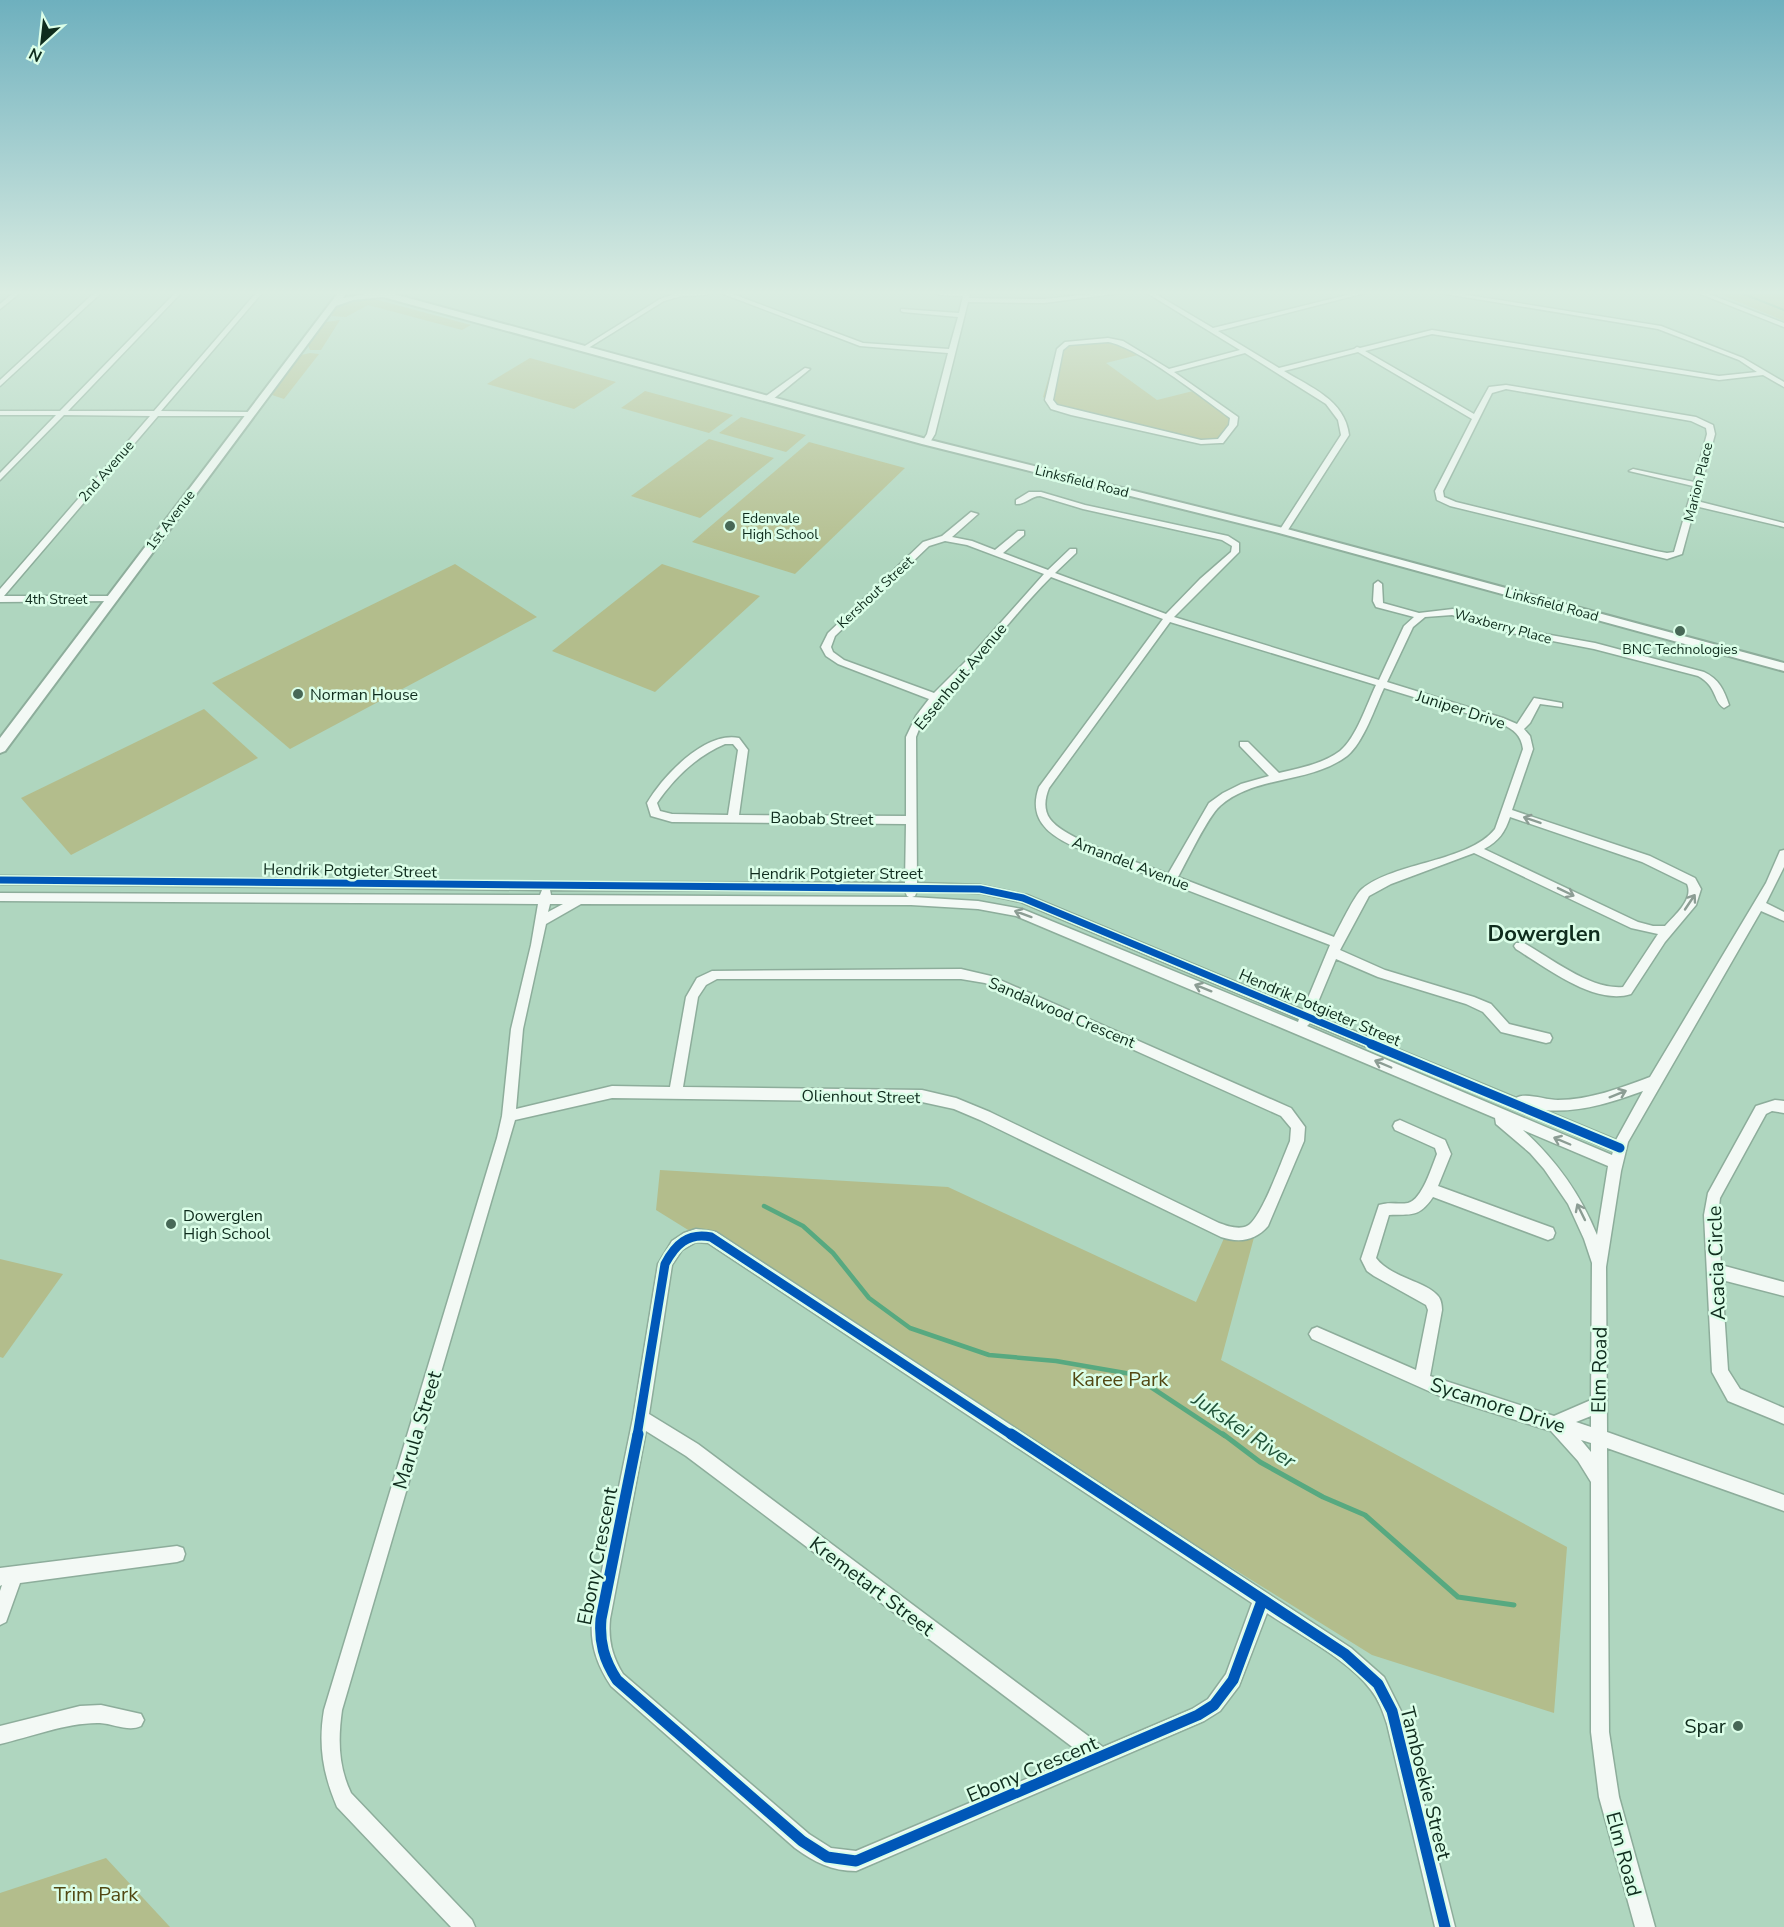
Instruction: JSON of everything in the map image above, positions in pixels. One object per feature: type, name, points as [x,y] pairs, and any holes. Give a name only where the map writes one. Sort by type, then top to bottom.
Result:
[{"type":"main road","name":"1st Avenue","points":[[0,748],[273,383]]},
{"type":"main road","name":"Linksfield Road","points":[[712,383],[926,442],[1283,531],[1784,667]]},
{"type":"main road","points":[[1761,661],[1784,675]]},
{"type":"street","points":[[0,478],[92,383]]},
{"type":"street","name":"2nd Avenue","points":[[0,597],[182,383]]},
{"type":"street","points":[[769,398],[789,383]]},
{"type":"street","points":[[926,442],[931,434],[944,383]]},
{"type":"street","points":[[1052,383],[1048,400],[1059,409],[1198,442],[1215,442],[1224,439],[1234,422],[1234,417],[1184,383]]},
{"type":"street","points":[[1283,531],[1345,435],[1345,429],[1329,402],[1299,383]]},
{"type":"street","points":[[1415,383],[1476,418]]},
{"type":"street","name":"Marion Place","points":[[1506,387],[1702,422],[1711,429],[1678,554],[1667,556],[1453,504],[1440,498],[1439,491],[1476,418],[1489,392],[1492,389],[1506,387]]},
{"type":"street","points":[[0,413],[250,414]]},
{"type":"street","points":[[1633,471],[1697,484]]},
{"type":"street","name":"Amandel Avenue","points":[[1019,502],[1032,494],[1041,494],[1071,504],[1162,522],[1234,542],[1236,548],[1222,567],[1209,576],[1168,618],[1044,787],[1038,800],[1047,821],[1059,834],[1335,948],[1382,974],[1470,1000],[1487,1008],[1505,1028],[1546,1038]]},
{"type":"street","points":[[1693,503],[1784,525]]},
{"type":"street","points":[[945,538],[974,514]]},
{"type":"street","points":[[997,553],[1021,533]]},
{"type":"street","points":[[945,538],[962,540],[1048,573]]},
{"type":"street","name":"Kershout Street","points":[[937,698],[841,662],[829,654],[826,641],[926,544],[945,538]]},
{"type":"street","name":"Essenhout Avenue","points":[[910,901],[910,737],[917,721],[1048,573],[1073,550]]},
{"type":"street","name":"Juniper Drive","points":[[1048,573],[1168,618],[1506,722],[1518,729],[1527,739],[1528,749],[1507,812],[1496,836],[1475,849],[1387,881],[1365,893],[1335,948],[1301,1029]]},
{"type":"street","points":[[1171,879],[1213,806],[1220,798],[1276,777],[1336,759],[1346,753],[1407,629],[1419,616],[1379,605],[1377,601],[1378,584]]},
{"type":"street","name":"4th Street","points":[[0,597],[111,599]]},
{"type":"street","name":"Waxberry Place","points":[[1419,616],[1441,611],[1453,612],[1509,630],[1595,646],[1701,674],[1713,679],[1717,684],[1724,705]]},
{"type":"street","points":[[1518,729],[1525,723],[1537,700],[1559,705]]},
{"type":"street","name":"Baobab Street","points":[[733,817],[743,750],[740,742],[735,740],[719,740],[705,747],[658,793],[652,803],[655,813],[663,817],[911,820]]},
{"type":"street","points":[[1244,744],[1276,777]]},
{"type":"street","points":[[1507,812],[1646,859],[1691,881],[1695,889],[1695,895],[1654,949],[1627,991],[1621,993],[1604,991],[1589,985],[1520,946]]},
{"type":"street","points":[[1475,849],[1635,925],[1653,930],[1669,930]]},
{"type":"street","name":"Elm Road","points":[[1645,1927],[1609,1797],[1600,1732],[1599,1267],[1620,1148],[1655,1081],[1779,870],[1784,854]]},
{"type":"street","name":"Hendrik Potgieter Street","points":[[0,880],[546,893],[910,887],[980,889],[1023,898],[1620,1148]]},
{"type":"street","points":[[96,897],[104,881]]},
{"type":"street","name":"Hendrik Potgieter Street","points":[[0,897],[516,900],[546,893],[579,900],[976,903],[1018,912],[1616,1163]]},
{"type":"street","name":"Marula Street","points":[[465,1927],[344,1800],[330,1763],[329,1733],[333,1710],[493,1177],[509,1116],[517,1029],[546,893]]},
{"type":"street","points":[[516,900],[542,920],[579,900]]},
{"type":"street","points":[[1758,904],[1784,917]]},
{"type":"street","points":[[1635,925],[1648,937],[1654,949]]},
{"type":"street","name":"Sandalwood Crescent","points":[[675,1091],[692,997],[699,983],[709,976],[939,973],[977,976],[1096,1026],[1286,1113],[1292,1118],[1298,1127],[1297,1141],[1266,1213],[1255,1229]]},
{"type":"street","points":[[1479,1090],[1534,1104],[1575,1106],[1604,1100],[1655,1081]]},
{"type":"street","name":"Olienhout Street","points":[[509,1116],[602,1093],[675,1091],[902,1095],[937,1099],[985,1116],[1223,1232],[1240,1235],[1255,1229]]},
{"type":"street","name":"Acacia Circle","points":[[1784,1107],[1767,1106],[1761,1110],[1713,1197],[1712,1215],[1720,1372],[1734,1395],[1784,1416]]},
{"type":"street","points":[[1484,1108],[1545,1157],[1560,1177],[1583,1215],[1599,1267]]},
{"type":"street","points":[[1400,1126],[1443,1146],[1444,1154],[1429,1189],[1415,1207],[1384,1210],[1368,1259],[1371,1266],[1380,1272],[1433,1301],[1436,1310],[1422,1380]]},
{"type":"street","points":[[1429,1189],[1548,1233]]},
{"type":"street","name":"Ebony Crescent","points":[[706,1235],[765,1271],[1262,1601],[1233,1680],[1214,1705],[1198,1715],[856,1861],[839,1862],[829,1859],[802,1841],[617,1680],[604,1658],[599,1637],[601,1619],[640,1418],[665,1264],[671,1252],[684,1239],[706,1235]]},
{"type":"street","points":[[1716,1271],[1784,1288]]},
{"type":"street","name":"Sycamore Drive","points":[[1317,1334],[1422,1380],[1598,1437],[1784,1503]]},
{"type":"street","points":[[1599,1405],[1555,1423],[1584,1455],[1599,1479]]},
{"type":"street","name":"Kremetart Street","points":[[640,1418],[692,1450],[1101,1757]]},
{"type":"street","points":[[0,1616],[7,1576],[177,1554]]},
{"type":"street","name":"Tamboekie Street","points":[[1262,1601],[1372,1674],[1387,1696],[1396,1724],[1445,1927]]},
{"type":"street","points":[[0,1735],[80,1715],[101,1714],[135,1719]]},
{"type":"green space","points":[[281,383],[297,383],[284,399],[272,395]]},
{"type":"green space","points":[[489,383],[615,383],[574,409],[487,384]]},
{"type":"green space","points":[[1047,383],[1133,383],[1157,400],[1193,391],[1231,417],[1229,425],[1218,440],[1203,442],[1054,406],[1043,397]]},
{"type":"green space","points":[[645,391],[733,415],[709,433],[621,408]]},
{"type":"green space","points":[[741,417],[806,435],[786,452],[719,433]]},
{"type":"green space","points":[[709,439],[774,458],[700,518],[631,496]]},
{"type":"green space","points":[[809,442],[905,468],[795,574],[692,542]]},
{"type":"green space","points":[[455,564],[537,617],[290,749],[212,683]]},
{"type":"green space","points":[[662,564],[760,596],[655,692],[552,651]]},
{"type":"green space","points":[[204,709],[258,758],[71,855],[21,798]]},
{"type":"green space","name":"Karee Park","points":[[660,1170],[948,1187],[1196,1302],[1225,1236],[1256,1230],[1221,1360],[1567,1547],[1554,1713],[1372,1655],[656,1210]]},
{"type":"green space","points":[[0,1259],[63,1274],[3,1358],[0,1357]]},
{"type":"green space","name":"Trim Park","points":[[106,1858],[170,1927],[0,1927],[0,1893]]},
{"type":"waterway","name":"Jukskei River","points":[[764,1206],[803,1226],[833,1253],[869,1298],[910,1328],[989,1355],[1056,1361],[1131,1374],[1225,1436]]},
{"type":"waterway","name":"Jukskei River","points":[[1223,1434],[1260,1462],[1323,1497],[1365,1515],[1458,1597],[1514,1605]]},
{"type":"cycle path","points":[[0,880],[980,889],[1023,898],[1620,1148]]},
{"type":"cycle path","points":[[1262,1601],[1233,1680],[1214,1705],[1198,1715],[856,1861],[833,1859],[821,1854],[802,1841],[617,1680],[603,1651],[600,1636],[601,1619],[641,1418],[665,1264],[668,1257],[677,1245],[689,1237],[696,1235],[711,1237],[1345,1654],[1364,1670],[1383,1691],[1396,1724],[1445,1927]]},
{"type":"place","name":"Edenvale High School","points":[[730,526]]},
{"type":"place","name":"BNC Technologies","points":[[1680,631]]},
{"type":"place","name":"Norman House","points":[[298,694]]},
{"type":"place","name":"Dowerglen High School","points":[[171,1224]]},
{"type":"place","name":"Spar","points":[[1738,1726]]},
{"type":"district","name":"Dowerglen","points":[[1544,933]]}]
